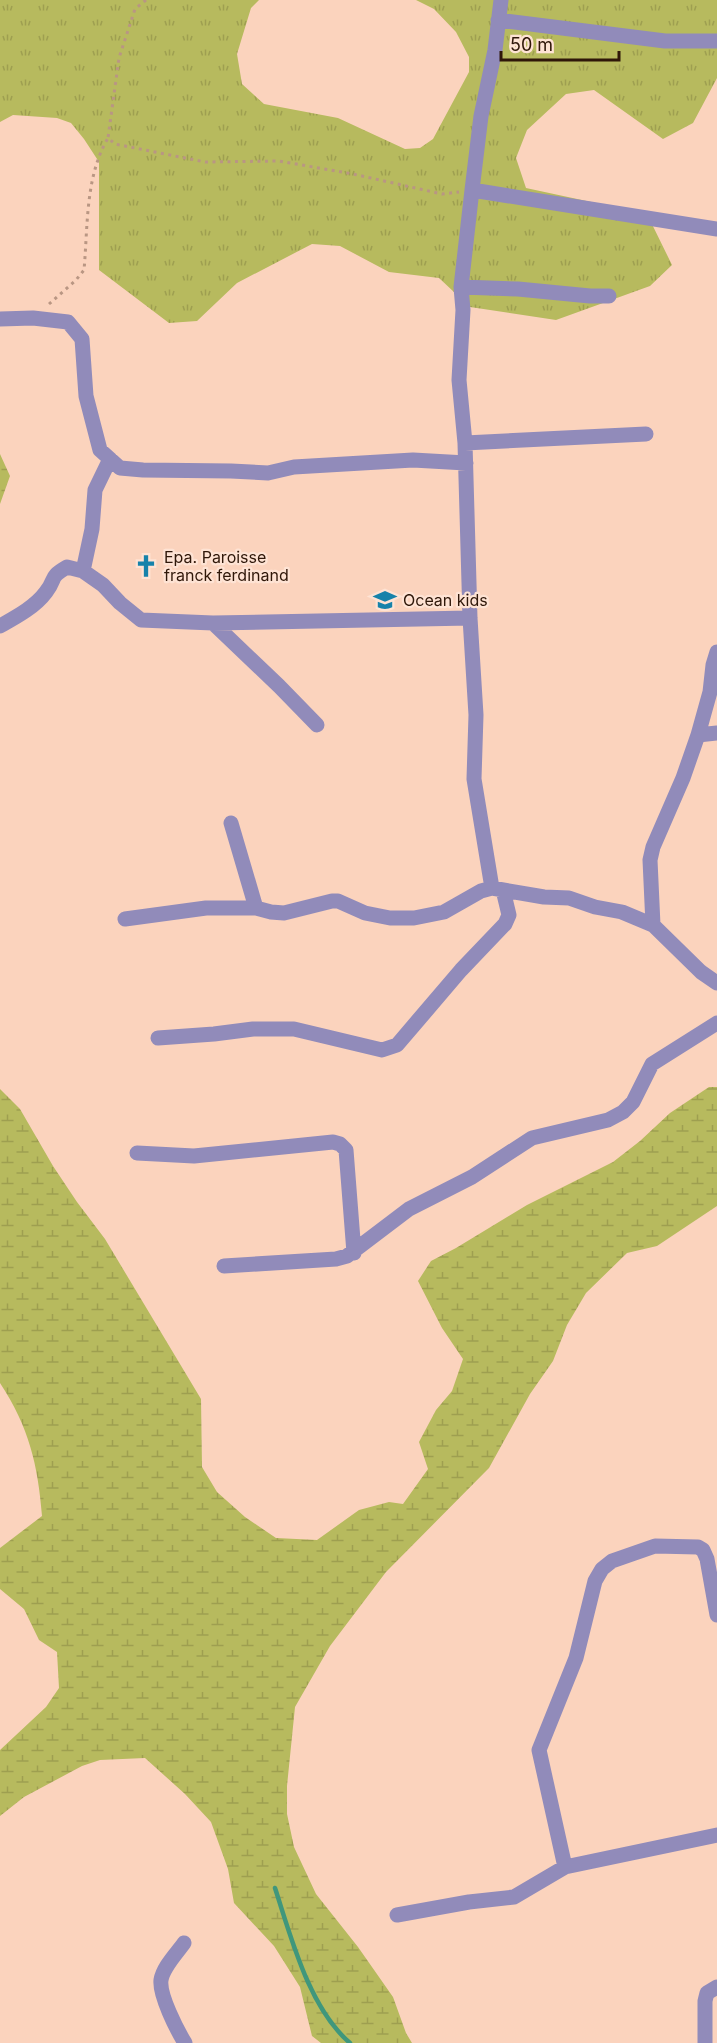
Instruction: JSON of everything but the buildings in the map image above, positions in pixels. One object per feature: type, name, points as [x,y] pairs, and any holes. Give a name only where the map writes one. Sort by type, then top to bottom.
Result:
[{"type":"street","points":[[158,1038],[253,1029],[294,1029],[382,1050],[397,1045],[461,970],[505,924],[509,915],[498,889],[474,778],[476,715],[470,618],[465,443],[459,380],[461,287],[481,116],[495,50],[501,0]]},
{"type":"street","points":[[498,20],[665,41],[717,41]]},
{"type":"street","points":[[472,189],[717,229]]},
{"type":"street","points":[[461,287],[609,296]]},
{"type":"street","points":[[0,319],[33,318],[68,322],[82,339],[86,396],[100,450],[120,468],[268,473],[294,467],[413,460],[466,463]]},
{"type":"street","points":[[465,443],[646,434]]},
{"type":"street","points":[[83,571],[92,529],[95,490],[110,459]]},
{"type":"street","points":[[0,626],[36,603],[47,591],[54,574],[67,567],[83,571],[103,585],[141,620],[213,623],[470,618]]},
{"type":"street","points":[[213,623],[317,725]]},
{"type":"street","points":[[653,925],[650,860],[653,847],[698,735],[710,692],[717,652]]},
{"type":"street","points":[[698,735],[717,733]]},
{"type":"street","points":[[231,823],[256,908]]},
{"type":"street","points":[[125,919],[206,908],[256,908],[284,913],[332,901],[338,901],[365,913],[390,918],[414,918],[444,912],[481,891],[498,889],[544,897],[568,898],[595,907],[622,912],[653,925],[701,972],[717,983]]},
{"type":"street","points":[[224,1266],[336,1259],[354,1253],[410,1209],[472,1177],[532,1138],[608,1120],[622,1112],[633,1102],[652,1064],[717,1023]]},
{"type":"street","points":[[137,1153],[194,1156],[333,1142],[340,1144],[345,1150],[354,1253]]},
{"type":"street","points":[[565,1867],[539,1750],[576,1658],[595,1581],[602,1569],[612,1561],[655,1546],[698,1546],[707,1558],[717,1615]]},
{"type":"street","points":[[398,1915],[470,1902],[514,1897],[565,1867],[717,1835]]},
{"type":"street","points":[[184,1943],[161,1980],[162,1991],[185,2043]]},
{"type":"street","points":[[705,2043],[705,2001],[707,1993],[717,1987]]},
{"type":"path","points":[[33,318],[84,270],[92,180],[100,152],[108,138],[119,58],[135,9],[146,0]]},
{"type":"path","points":[[108,138],[115,144],[205,162],[279,161],[353,174],[442,194],[472,189]]},
{"type":"green space","points":[[0,0],[259,0],[251,8],[237,54],[242,84],[264,104],[338,118],[405,149],[420,148],[433,139],[469,72],[469,57],[456,32],[434,9],[416,0],[717,0],[717,78],[693,123],[663,139],[594,90],[566,94],[527,130],[516,158],[526,188],[647,214],[672,265],[650,286],[556,320],[470,307],[439,278],[389,272],[340,246],[312,244],[237,283],[197,321],[169,323],[99,270],[99,162],[71,123],[57,118],[13,115],[0,122]]},
{"type":"green space","points":[[0,454],[10,476],[0,504]]},
{"type":"green space","points":[[709,1087],[717,1087],[717,1206],[657,1246],[627,1253],[586,1293],[567,1325],[553,1361],[530,1394],[489,1468],[386,1572],[330,1646],[295,1707],[287,1786],[287,1814],[294,1847],[316,1894],[358,1947],[393,1997],[412,2043],[321,2043],[312,2036],[300,1987],[274,1946],[234,1903],[228,1869],[211,1822],[185,1794],[145,1758],[100,1760],[82,1766],[24,1797],[0,1816],[0,1750],[46,1707],[59,1688],[57,1652],[39,1640],[24,1609],[0,1589],[0,1548],[42,1516],[35,1463],[25,1431],[0,1383],[0,1089],[20,1109],[53,1166],[105,1239],[201,1399],[202,1467],[217,1492],[245,1517],[276,1538],[317,1540],[359,1510],[389,1502],[403,1504],[428,1469],[419,1442],[436,1410],[452,1391],[463,1359],[442,1328],[418,1281],[431,1261],[527,1205],[613,1162],[670,1113]]},
{"type":"waterway","points":[[275,1888],[295,1949],[312,1991],[323,2011],[350,2043]]},
{"type":"place","name":"Epa. Paroisse franck ferdinand","points":[[146,566]]},
{"type":"place","name":"Ocean kids","points":[[385,600]]}]
